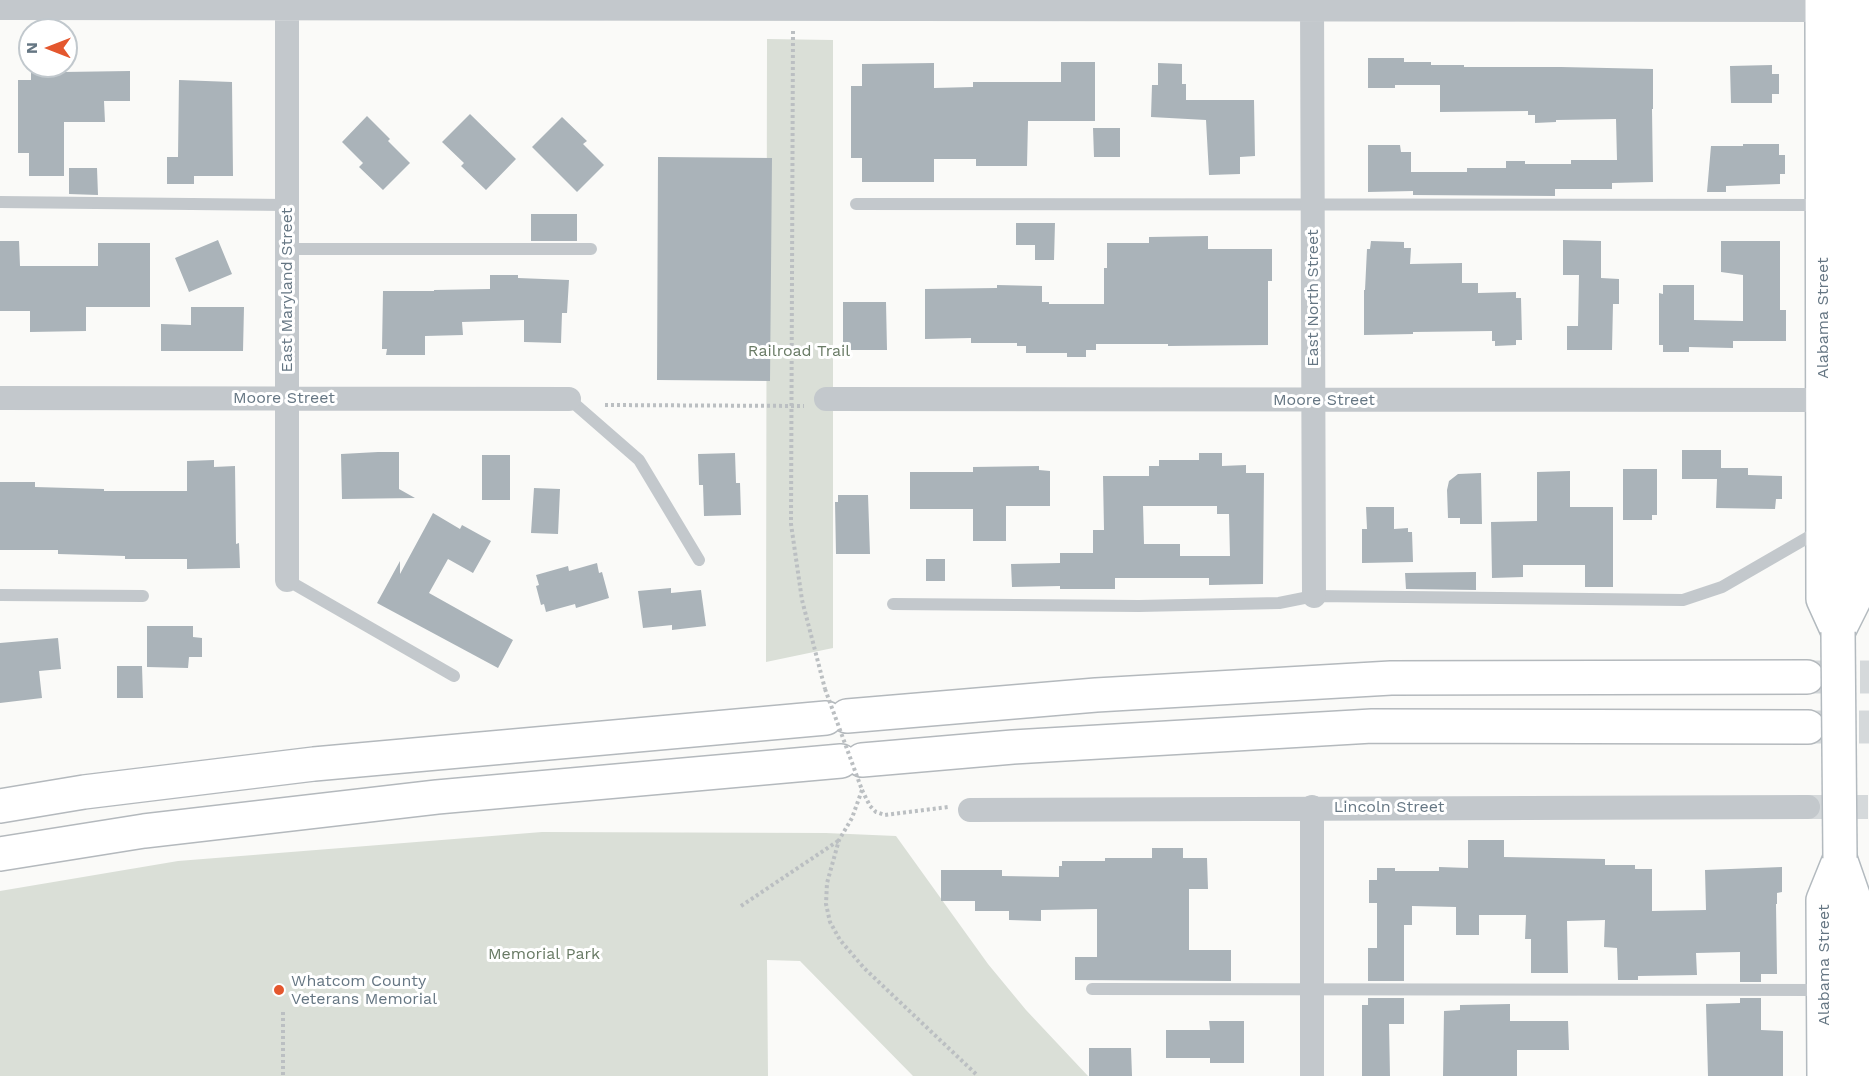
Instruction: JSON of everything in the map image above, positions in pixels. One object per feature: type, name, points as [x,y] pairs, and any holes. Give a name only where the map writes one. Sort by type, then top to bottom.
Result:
[{"type":"main road","name":"Alabama Street","points":[[1822,5],[1823,599],[1839,632]]},
{"type":"main road","name":"Alabama Street","points":[[1856,1076],[1862,990],[1855,901],[1840,858],[1839,632],[1855,598],[1862,400],[1860,7]]},
{"type":"main road","points":[[0,806],[84,792],[314,764],[832,708],[1390,678],[1807,677]]},
{"type":"main road","points":[[0,854],[144,831],[437,797],[855,770],[1013,747],[1372,726],[1808,727]]},
{"type":"main road","name":"Alabama Street","points":[[1824,1076],[1823,900],[1840,858]]},
{"type":"street","points":[[0,8],[286,4],[1822,5]]},
{"type":"street","name":"East Maryland Street","points":[[286,4],[287,580]]},
{"type":"street","name":"East North Street","points":[[1312,5],[1314,596]]},
{"type":"street","name":"Moore Street","points":[[0,398],[569,399]]},
{"type":"street","name":"Moore Street","points":[[826,399],[1822,400]]},
{"type":"street","points":[[1312,807],[1312,1076]]},
{"type":"street","name":"Lincoln Street","points":[[970,810],[1808,807]]},
{"type":"lane","points":[[0,202],[286,205]]},
{"type":"lane","points":[[855,204],[1822,205]]},
{"type":"lane","points":[[286,249],[591,249]]},
{"type":"lane","points":[[569,399],[639,460],[699,560]]},
{"type":"lane","points":[[893,604],[1139,606],[1279,603],[1314,596],[1683,600],[1722,587],[1823,529]]},
{"type":"lane","points":[[287,580],[454,676]]},
{"type":"lane","points":[[0,596],[143,596]]},
{"type":"lane","points":[[1092,989],[1823,990]]},
{"type":"path","points":[[793,25],[791,524],[802,600],[832,708],[870,806],[876,812],[885,815],[958,806],[970,810]]},
{"type":"path","points":[[605,405],[818,406],[826,399]]},
{"type":"path","points":[[855,770],[852,818],[839,840],[827,883],[826,904],[830,922],[840,940],[864,968],[978,1076]]},
{"type":"path","points":[[741,906],[839,840]]},
{"type":"path","points":[[283,1012],[283,1076]]},
{"type":"green space","name":"Railroad Trail","points":[[767,39],[833,40],[833,648],[766,662]]},
{"type":"green space","name":"Memorial Park","points":[[542,832],[826,833],[896,836],[988,964],[1026,1010],[1088,1076],[913,1076],[800,961],[767,960],[768,1076],[0,1076],[0,891],[178,861]]},
{"type":"building","points":[[1368,58],[1404,58],[1404,62],[1431,62],[1431,65],[1464,65],[1464,67],[1653,69],[1653,182],[1612,183],[1612,189],[1555,189],[1555,196],[1413,195],[1413,191],[1368,192],[1368,145],[1400,145],[1401,152],[1411,152],[1411,172],[1467,172],[1467,168],[1506,168],[1506,161],[1525,161],[1525,164],[1571,164],[1571,160],[1617,160],[1616,119],[1556,120],[1556,122],[1535,123],[1535,115],[1528,115],[1528,111],[1440,112],[1440,85],[1395,85],[1395,88],[1368,88]]},
{"type":"building","points":[[1061,62],[1095,62],[1095,121],[1028,121],[1027,166],[976,166],[976,159],[934,159],[934,182],[862,182],[862,158],[851,158],[851,86],[862,86],[862,64],[934,63],[934,88],[973,87],[973,82],[1061,82]]},
{"type":"building","points":[[1158,63],[1182,64],[1182,84],[1186,84],[1186,100],[1254,100],[1255,156],[1240,157],[1240,174],[1209,175],[1206,120],[1151,117],[1152,85],[1158,85]]},
{"type":"building","points":[[1772,65],[1772,74],[1779,74],[1779,94],[1772,94],[1772,103],[1731,103],[1730,66]]},
{"type":"building","points":[[130,71],[130,101],[104,101],[105,122],[64,122],[64,176],[29,176],[29,153],[18,153],[18,80],[31,80],[31,78],[78,78],[78,72]]},
{"type":"building","points":[[179,80],[232,82],[233,176],[194,176],[194,184],[167,184],[167,157],[178,157]]},
{"type":"building","points":[[470,114],[516,159],[486,190],[461,166],[464,163],[442,142]]},
{"type":"building","points":[[367,116],[410,163],[383,190],[359,167],[363,163],[342,142]]},
{"type":"building","points":[[562,117],[587,141],[583,144],[604,165],[577,192],[532,147]]},
{"type":"building","points":[[1093,128],[1120,128],[1120,157],[1094,157]]},
{"type":"building","points":[[1743,144],[1779,144],[1779,155],[1785,155],[1785,174],[1780,174],[1780,184],[1726,186],[1726,192],[1707,192],[1711,146],[1743,146]]},
{"type":"building","points":[[658,157],[772,158],[770,381],[657,380]]},
{"type":"building","points":[[69,168],[97,168],[98,195],[69,194]]},
{"type":"building","points":[[531,214],[577,214],[577,241],[531,241]]},
{"type":"building","points":[[1016,223],[1055,223],[1054,260],[1035,260],[1035,245],[1016,245]]},
{"type":"building","points":[[1208,236],[1208,249],[1272,249],[1272,281],[1268,281],[1268,345],[1096,344],[1096,350],[1086,350],[1086,357],[1067,357],[1067,353],[1026,353],[1026,346],[1017,346],[1017,343],[971,343],[971,338],[925,339],[925,289],[997,288],[997,285],[1042,286],[1042,302],[1104,304],[1107,243],[1149,243],[1149,237]]},
{"type":"building","points":[[218,240],[232,274],[189,292],[175,258]]},
{"type":"building","points":[[1563,240],[1601,241],[1601,278],[1619,279],[1619,304],[1613,304],[1612,350],[1567,350],[1567,326],[1578,326],[1579,275],[1563,275]]},
{"type":"building","points":[[0,241],[19,241],[20,266],[98,266],[98,243],[150,243],[150,307],[86,307],[86,331],[30,332],[30,311],[0,311]]},
{"type":"building","points":[[1371,241],[1404,242],[1404,248],[1411,248],[1410,264],[1462,263],[1462,283],[1478,283],[1478,293],[1516,292],[1516,298],[1521,298],[1522,340],[1516,340],[1516,345],[1495,346],[1495,341],[1492,341],[1492,331],[1364,335],[1367,249],[1370,249]]},
{"type":"building","points":[[1721,241],[1780,241],[1780,310],[1786,310],[1786,341],[1733,341],[1733,348],[1689,347],[1689,352],[1663,352],[1663,345],[1659,345],[1659,293],[1663,294],[1663,285],[1694,285],[1694,320],[1743,321],[1743,275],[1721,272]]},
{"type":"building","points":[[490,275],[569,280],[567,313],[562,313],[561,343],[524,342],[524,320],[462,322],[463,335],[425,336],[425,355],[386,355],[387,349],[382,349],[383,291],[490,289]]},
{"type":"building","points":[[843,302],[886,302],[887,350],[843,350]]},
{"type":"building","points":[[191,307],[244,307],[243,351],[161,351],[161,324],[191,325]]},
{"type":"building","points":[[1682,450],[1721,450],[1721,468],[1748,468],[1748,475],[1782,476],[1782,499],[1776,499],[1775,509],[1716,508],[1717,479],[1682,479]]},
{"type":"building","points":[[399,452],[399,489],[415,498],[342,499],[341,454]]},
{"type":"building","points":[[735,453],[736,483],[740,483],[741,515],[704,516],[703,485],[699,485],[698,454]]},
{"type":"building","points":[[1199,453],[1222,453],[1222,466],[1246,465],[1246,473],[1264,473],[1263,584],[1209,585],[1209,578],[1115,578],[1115,589],[1060,589],[1060,586],[1012,587],[1011,564],[1060,563],[1060,553],[1093,553],[1093,530],[1104,530],[1103,476],[1149,476],[1149,466],[1159,466],[1159,460],[1199,460]],"holes":[[[1143,506],[1217,506],[1217,514],[1229,514],[1230,556],[1180,556],[1180,544],[1144,544]]]},
{"type":"building","points":[[482,455],[510,455],[510,500],[482,500]]},
{"type":"building","points":[[214,460],[214,467],[235,466],[236,544],[239,543],[240,568],[187,569],[187,559],[125,559],[125,556],[58,554],[58,550],[0,550],[0,482],[35,482],[35,487],[104,489],[104,491],[187,491],[187,461]]},
{"type":"building","points":[[1039,466],[1039,470],[1050,471],[1050,506],[1006,506],[1006,541],[973,541],[973,509],[910,509],[910,472],[973,472],[973,467]]},
{"type":"building","points":[[1623,469],[1657,469],[1657,515],[1652,515],[1652,520],[1623,520]]},
{"type":"building","points":[[1570,471],[1570,507],[1613,507],[1613,587],[1585,587],[1585,565],[1523,565],[1523,577],[1492,578],[1491,522],[1537,521],[1537,472]]},
{"type":"building","points":[[1481,473],[1482,524],[1460,524],[1460,518],[1448,518],[1449,481],[1458,474]]},
{"type":"building","points":[[534,488],[560,489],[558,534],[531,533]]},
{"type":"building","points":[[838,495],[868,495],[870,554],[836,554],[835,502],[838,502]]},
{"type":"building","points":[[1366,507],[1394,507],[1394,529],[1408,528],[1408,532],[1412,532],[1413,562],[1362,563],[1362,529],[1367,529]]},
{"type":"building","points":[[433,513],[460,529],[462,525],[491,541],[473,573],[448,559],[429,593],[513,640],[498,668],[377,603],[400,561],[400,574]]},
{"type":"building","points":[[926,559],[945,559],[945,581],[926,581]]},
{"type":"building","points":[[597,563],[599,573],[602,572],[609,598],[576,608],[575,604],[546,612],[544,604],[541,605],[536,586],[539,585],[536,575],[568,566],[569,571]]},
{"type":"building","points":[[1476,572],[1476,590],[1406,589],[1405,573]]},
{"type":"building","points":[[671,588],[671,593],[701,590],[706,626],[672,630],[672,625],[643,628],[638,591]]},
{"type":"building","points":[[147,626],[193,626],[193,637],[202,638],[202,657],[189,657],[188,668],[147,667]]},
{"type":"building","points":[[58,638],[61,669],[39,671],[42,698],[0,703],[0,643]]},
{"type":"building","points":[[117,666],[142,666],[143,698],[117,698]]},
{"type":"building","points":[[1468,840],[1504,840],[1504,857],[1605,859],[1605,865],[1635,865],[1635,869],[1652,869],[1652,911],[1706,910],[1705,870],[1782,867],[1782,892],[1777,893],[1776,904],[1777,974],[1761,974],[1761,982],[1740,982],[1740,952],[1696,953],[1697,975],[1638,976],[1638,980],[1618,980],[1617,948],[1604,947],[1605,920],[1567,921],[1568,973],[1531,973],[1531,939],[1525,939],[1526,915],[1479,915],[1479,935],[1456,935],[1456,907],[1412,906],[1412,925],[1404,925],[1404,981],[1368,981],[1368,948],[1377,948],[1377,903],[1369,903],[1369,880],[1377,880],[1377,868],[1395,868],[1395,871],[1439,871],[1439,867],[1468,868]]},
{"type":"building","points":[[1152,848],[1183,848],[1183,858],[1207,858],[1208,889],[1189,889],[1189,950],[1231,950],[1231,981],[1075,980],[1075,957],[1097,957],[1097,909],[1041,910],[1041,921],[1009,920],[1009,911],[975,911],[975,901],[941,901],[941,870],[1002,870],[1002,876],[1059,877],[1059,866],[1062,866],[1062,861],[1152,858]]},
{"type":"building","points":[[1368,998],[1404,998],[1404,1024],[1389,1024],[1390,1076],[1362,1076],[1362,1005],[1368,1005]]},
{"type":"building","points":[[1740,998],[1761,998],[1761,1030],[1783,1031],[1783,1076],[1708,1076],[1706,1004],[1740,1003]]},
{"type":"building","points":[[1510,1004],[1510,1021],[1568,1021],[1569,1050],[1517,1050],[1517,1076],[1443,1076],[1444,1011],[1460,1010],[1460,1005]]},
{"type":"building","points":[[1209,1021],[1244,1021],[1244,1063],[1210,1063],[1210,1058],[1166,1058],[1166,1030],[1210,1030]]},
{"type":"building","points":[[1089,1048],[1131,1048],[1132,1076],[1089,1076]]},
{"type":"tunnel","points":[[1811,677],[1869,677]]},
{"type":"tunnel","points":[[1810,727],[1869,727]]},
{"type":"tunnel","points":[[1808,807],[1869,807]]},
{"type":"place","name":"Whatcom County Veterans Memorial","points":[[279,990]]}]
